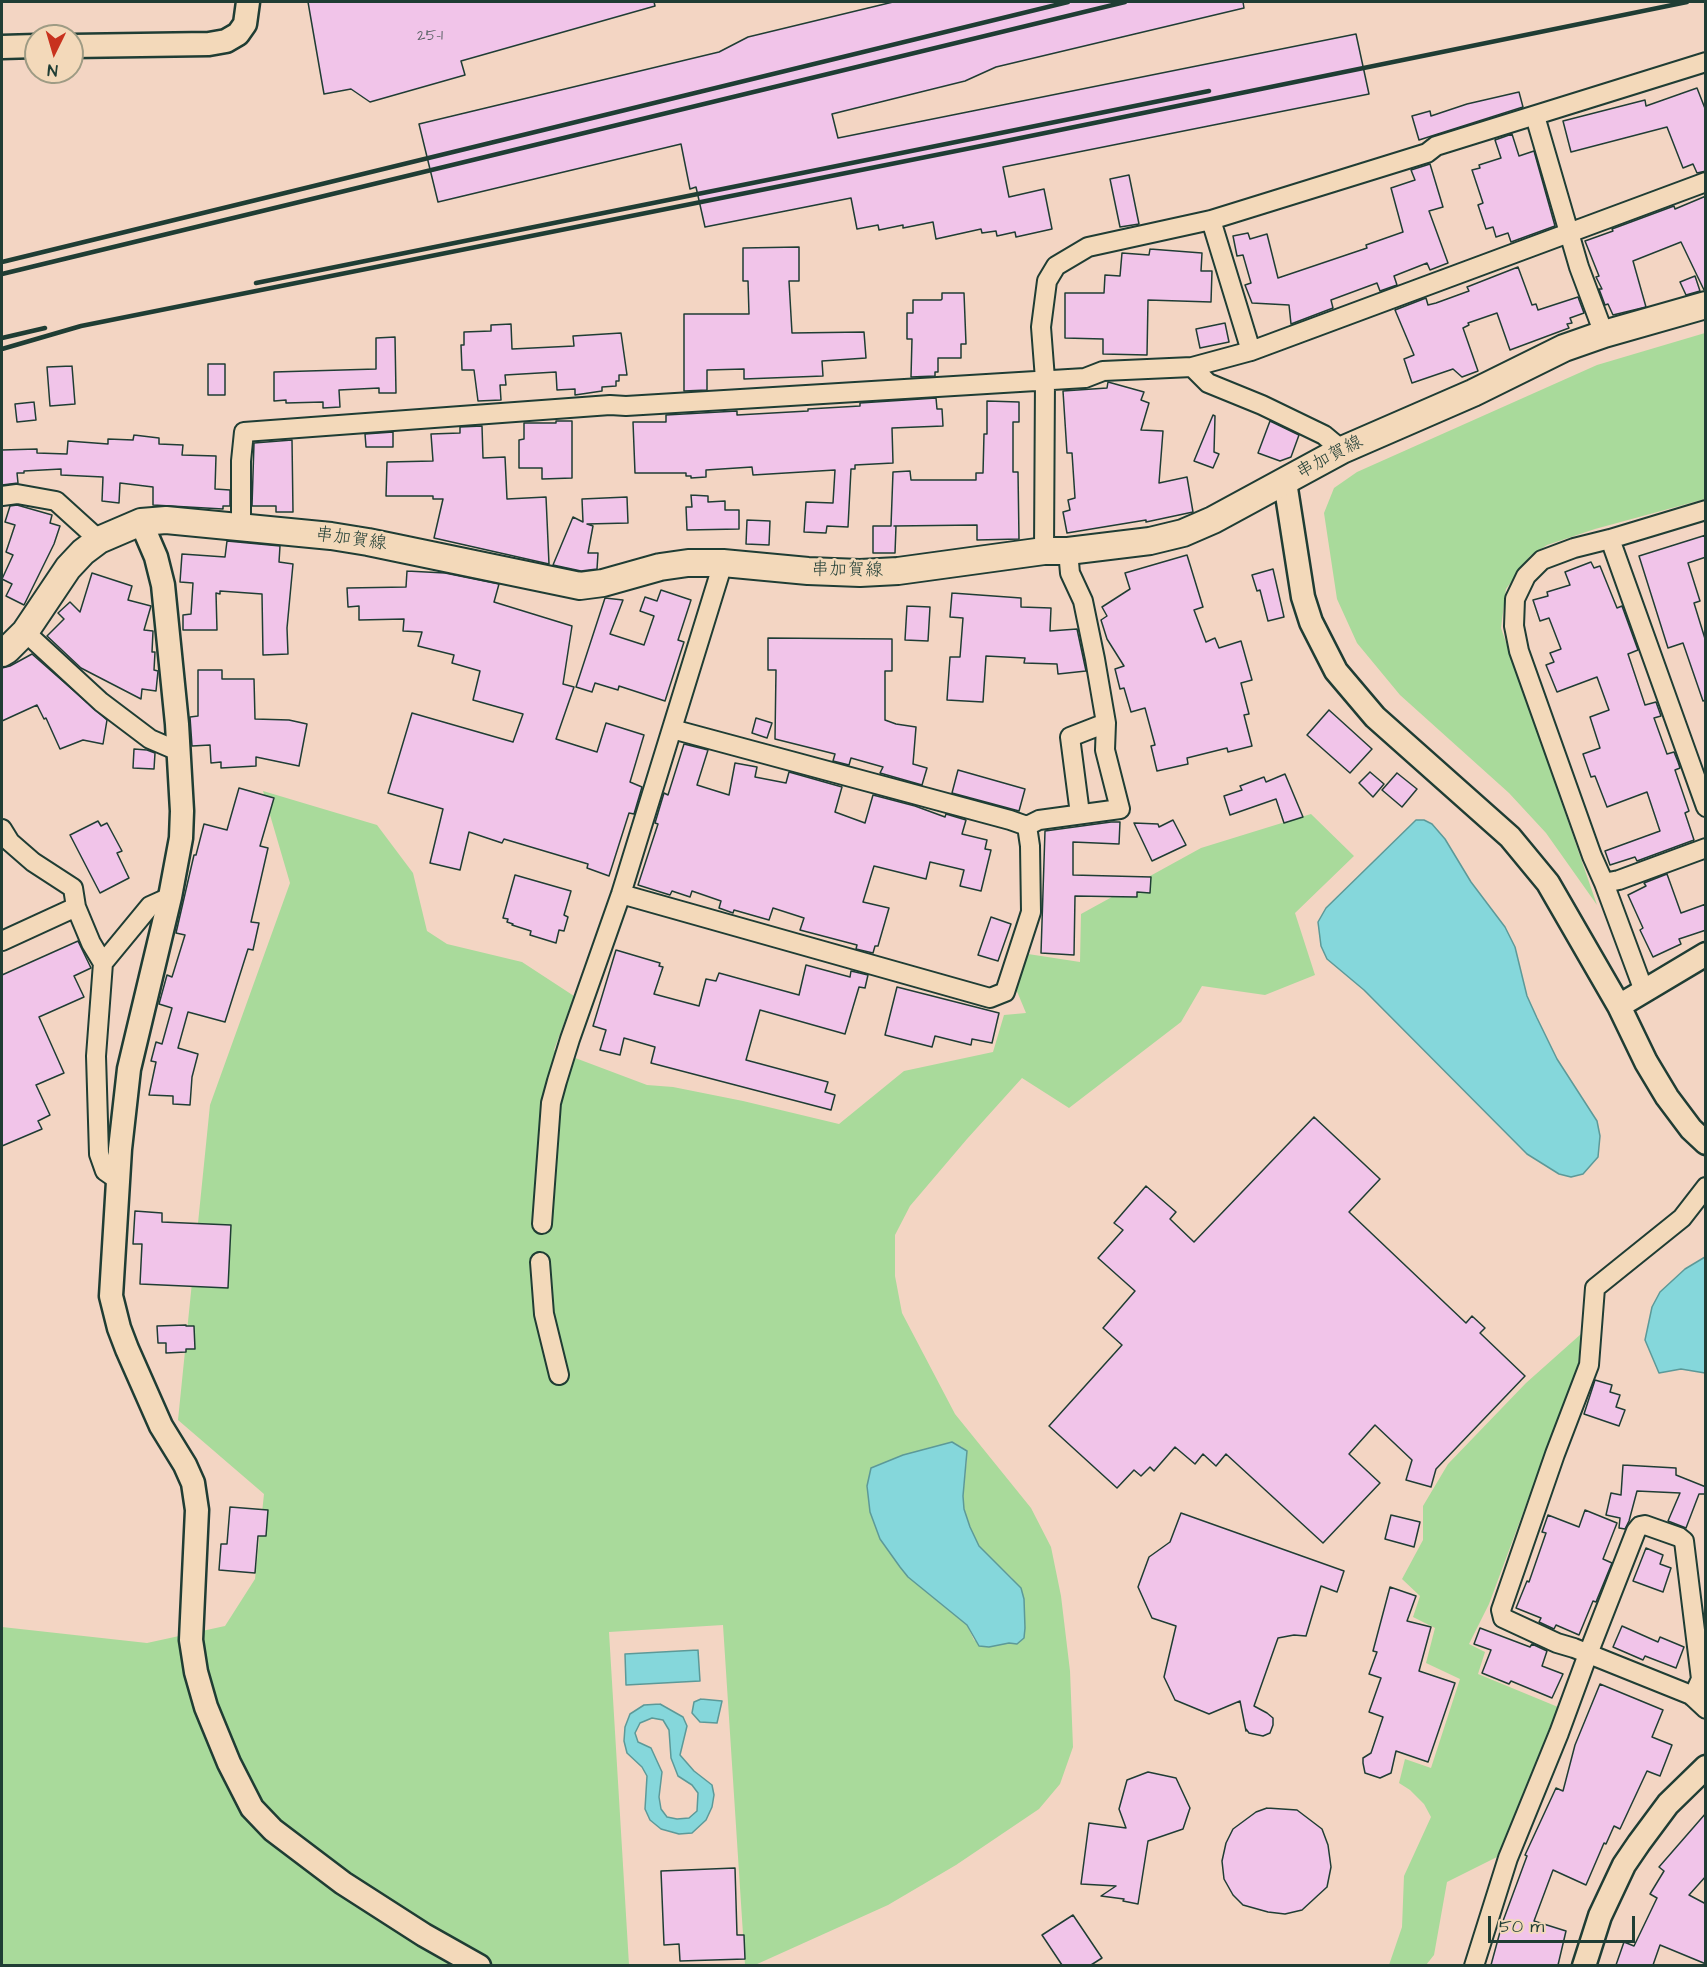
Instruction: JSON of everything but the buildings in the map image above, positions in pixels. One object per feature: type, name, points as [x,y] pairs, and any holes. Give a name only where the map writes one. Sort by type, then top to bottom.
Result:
[{"type":"main road","name":"串加賀線","points":[[2,652],[25,632],[68,568],[83,552],[99,540],[141,522],[166,520],[331,536],[580,586],[603,583],[660,567],[688,563],[723,562],[808,571],[860,573],[898,571],[1150,541],[1183,534],[1237,508],[1342,450],[1462,398],[1564,348],[1604,334],[1706,305]]},
{"type":"street","points":[[84,46],[209,44],[226,41],[238,34],[245,24],[248,2]]},
{"type":"street","points":[[2,47],[24,46]]},
{"type":"street","points":[[672,729],[1027,826],[1039,820],[1120,809],[1105,750],[1106,723],[1086,613],[1070,573],[1056,551],[1041,327],[1047,281],[1056,266],[1088,247],[1211,220],[1426,153],[1436,146],[1706,62]]},
{"type":"street","points":[[1535,116],[1579,267],[1604,334]]},
{"type":"street","points":[[241,527],[241,461],[244,432],[610,405],[626,406],[1085,378],[1104,371],[1192,367],[1251,351],[1706,182]]},
{"type":"street","points":[[1211,220],[1251,351]]},
{"type":"street","points":[[1192,367],[1208,383],[1262,405],[1324,435],[1342,450]]},
{"type":"street","points":[[1285,482],[1303,597],[1311,622],[1336,670],[1375,717],[1510,837],[1548,883],[1619,1006],[1646,1062],[1667,1097],[1691,1129],[1706,1143]]},
{"type":"street","points":[[2,496],[17,494],[56,501],[99,540]]},
{"type":"street","points":[[1644,991],[1604,882],[1592,856],[1519,651],[1514,626],[1515,598],[1526,576],[1542,560],[1574,548],[1706,510]]},
{"type":"street","points":[[141,522],[156,556],[164,585],[177,724],[182,811],[181,838],[170,897],[129,1069],[111,1281],[113,1310],[127,1349],[161,1426],[185,1465],[193,1483],[197,1510],[192,1640],[196,1672],[206,1707],[224,1753],[252,1808],[273,1830],[343,1883],[424,1935],[480,1965]]},
{"type":"street","points":[[1610,539],[1706,807]]},
{"type":"street","points":[[542,1224],[551,1103],[570,1039],[621,894],[723,562]]},
{"type":"street","points":[[25,632],[101,702],[150,739],[178,752]]},
{"type":"street","points":[[1080,814],[1070,737],[1106,723]]},
{"type":"street","points":[[621,894],[990,998],[1005,992],[1031,912],[1030,846],[1027,826]]},
{"type":"street","points":[[2,829],[10,843],[33,862],[73,888],[76,907],[91,943],[103,963]]},
{"type":"street","points":[[1604,882],[1619,880],[1706,848]]},
{"type":"street","points":[[118,1180],[105,1171],[99,1154],[96,1056],[103,963],[150,906],[170,897]]},
{"type":"street","points":[[2,941],[76,907]]},
{"type":"street","points":[[1619,1006],[1706,954]]},
{"type":"street","points":[[1474,1965],[1508,1858],[1559,1733],[1588,1654],[1636,1531],[1640,1526],[1645,1525],[1679,1537],[1684,1541],[1701,1679],[1700,1703],[1588,1654],[1557,1643],[1503,1618],[1501,1610],[1555,1454],[1589,1365],[1595,1288],[1685,1214],[1706,1187]]},
{"type":"street","points":[[1685,1214],[1706,1215]]},
{"type":"street","points":[[540,1262],[544,1314],[559,1375]]},
{"type":"street","points":[[1584,1965],[1600,1916],[1624,1865],[1668,1804],[1706,1767]]},
{"type":"green space","points":[[1705,333],[1705,499],[1595,529],[1547,545],[1530,556],[1506,589],[1501,628],[1597,905],[1546,833],[1509,793],[1400,695],[1357,643],[1337,599],[1324,513],[1334,488],[1357,472],[1597,365]]},
{"type":"green space","points":[[263,791],[377,825],[413,873],[427,931],[447,944],[522,962],[574,996],[554,1050],[647,1085],[673,1087],[743,1101],[839,1124],[904,1071],[993,1052],[1004,1015],[1026,1013],[1016,989],[1028,954],[1080,962],[1081,914],[1201,848],[1311,814],[1354,856],[1295,913],[1315,975],[1265,995],[1202,986],[1181,1022],[1069,1108],[1022,1078],[910,1206],[895,1235],[895,1276],[902,1313],[955,1414],[1031,1508],[1051,1547],[1061,1596],[1070,1671],[1073,1747],[1060,1784],[1039,1809],[956,1865],[888,1905],[755,1965],[745,1965],[723,1625],[609,1632],[629,1965],[2,1966],[2,1627],[147,1643],[225,1626],[255,1579],[264,1494],[178,1420],[210,1105],[290,883]],"holes":[[[952,1442],[962,1447],[967,1458],[964,1509],[970,1527],[978,1546],[1012,1578],[1025,1614],[1024,1638],[1017,1644],[1009,1643],[989,1647],[974,1640],[967,1625],[900,1567],[880,1539],[870,1512],[867,1486],[871,1468],[903,1455]]]},
{"type":"green space","points":[[1581,1334],[1578,1365],[1489,1604],[1469,1644],[1485,1652],[1478,1674],[1558,1707],[1497,1857],[1447,1882],[1434,1955],[1426,1965],[1389,1965],[1402,1927],[1404,1876],[1431,1817],[1424,1804],[1399,1783],[1405,1759],[1431,1768],[1460,1679],[1426,1663],[1435,1628],[1413,1617],[1420,1596],[1402,1579],[1423,1540],[1423,1506],[1448,1464],[1526,1383]]},
{"type":"water","points":[[1416,820],[1424,820],[1432,824],[1445,839],[1471,882],[1505,927],[1515,947],[1527,996],[1537,1018],[1557,1059],[1597,1121],[1600,1136],[1598,1157],[1583,1174],[1571,1177],[1559,1174],[1527,1154],[1364,990],[1327,959],[1321,946],[1318,922],[1326,908]]},
{"type":"water","points":[[1705,1257],[1705,1373],[1681,1369],[1659,1373],[1645,1340],[1652,1307],[1660,1292],[1685,1269]]},
{"type":"water","points":[[952,1442],[967,1451],[963,1496],[964,1509],[970,1527],[979,1546],[1021,1588],[1024,1599],[1025,1628],[1024,1638],[1017,1644],[979,1646],[967,1625],[908,1577],[880,1539],[870,1512],[867,1486],[871,1468],[903,1455]]},
{"type":"water","points":[[698,1650],[700,1681],[626,1685],[625,1654]]},
{"type":"water","points":[[701,1699],[722,1701],[717,1723],[700,1722],[692,1713],[694,1702]]},
{"type":"water","points":[[660,1704],[683,1717],[687,1726],[680,1755],[694,1771],[712,1785],[714,1795],[712,1807],[706,1820],[692,1833],[679,1834],[661,1829],[650,1820],[645,1809],[647,1776],[642,1767],[627,1753],[624,1741],[625,1727],[630,1714],[644,1705]],"holes":[[[652,1718],[663,1720],[669,1730],[671,1758],[678,1776],[692,1785],[698,1793],[697,1811],[689,1818],[667,1817],[661,1809],[659,1797],[662,1772],[651,1748],[638,1742],[635,1733],[640,1723]]]},
{"type":"railway","points":[[2,262],[1068,2]]},
{"type":"railway","points":[[2,274],[1125,2]]},
{"type":"railway","points":[[2,349],[81,326],[1687,2]]},
{"type":"railway","points":[[256,283],[1209,91]]},
{"type":"railway","points":[[2,338],[45,328]]}]
